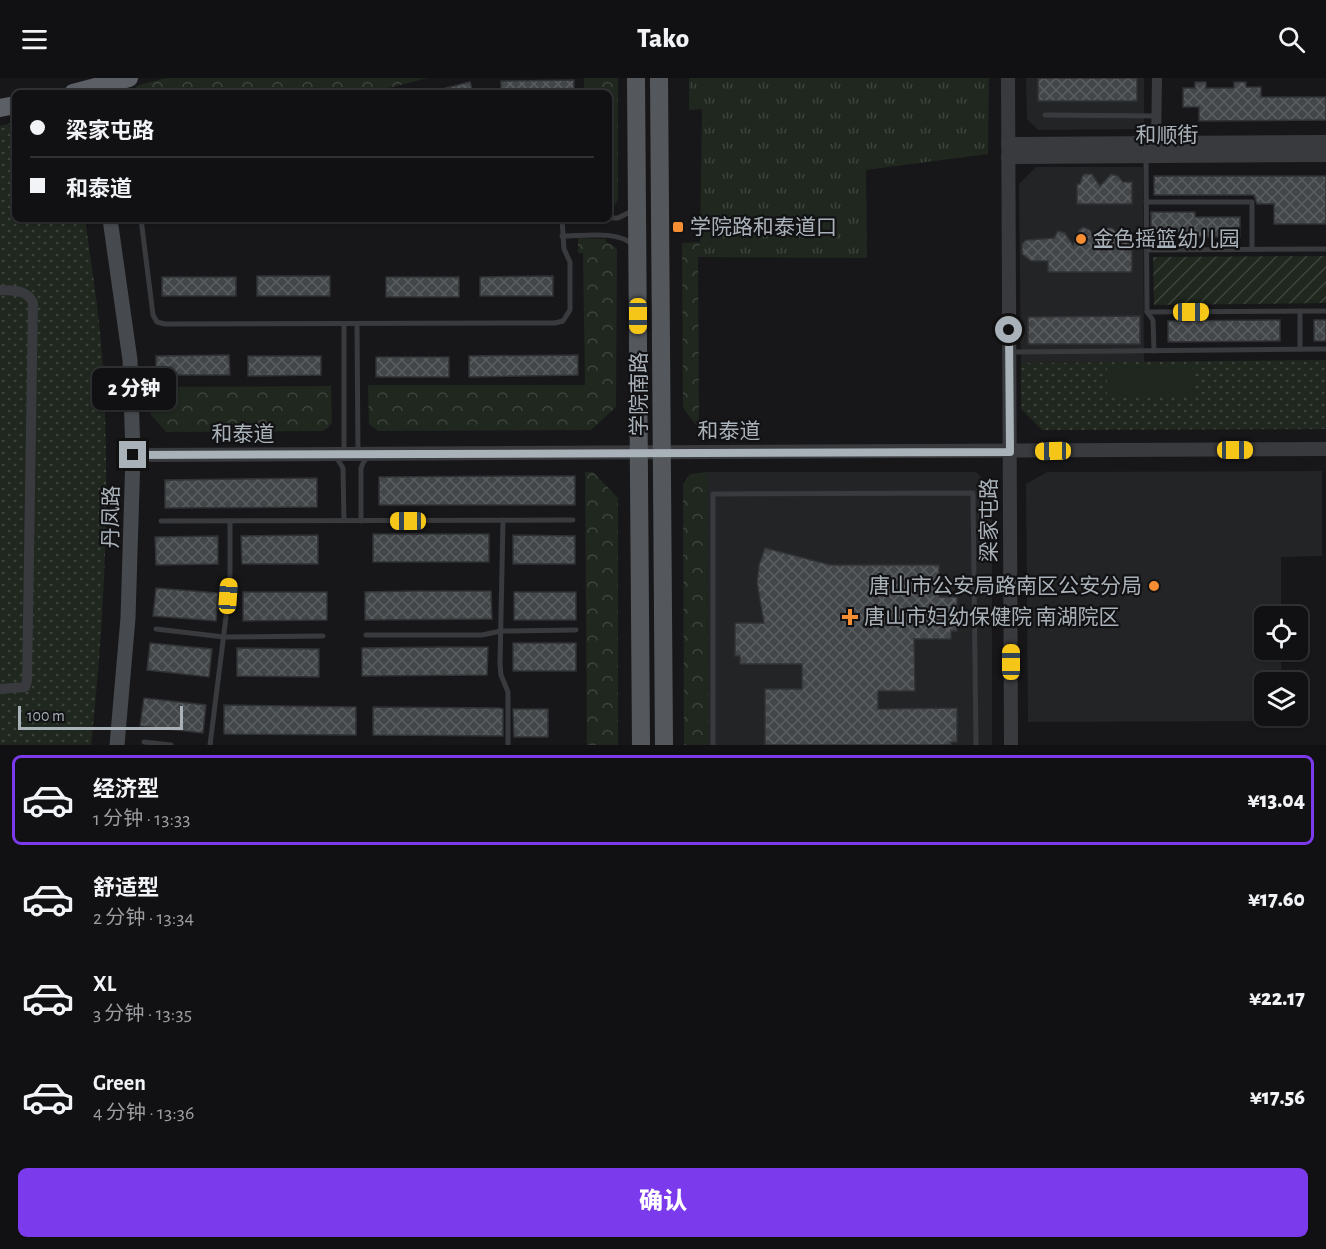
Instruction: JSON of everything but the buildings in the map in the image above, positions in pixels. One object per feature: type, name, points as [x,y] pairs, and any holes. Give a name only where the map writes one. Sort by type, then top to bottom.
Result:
[{"type":"highway","points":[[89,90],[129,78]]},
{"type":"main road","name":"学院南路","points":[[636,78],[641,745]]},
{"type":"main road","name":"学院南路","points":[[659,78],[664,745]]},
{"type":"main road","name":"丹凤路","points":[[110,222],[130,360],[133,455],[128,618],[117,745]]},
{"type":"street","name":"梁家屯路","points":[[1008,78],[1011,745]]},
{"type":"street","points":[[1156,143],[1157,78]]},
{"type":"street","name":"和顺街","points":[[1008,151],[1156,143],[1326,142]]},
{"type":"street","name":"和顺街","points":[[1008,151],[1146,156],[1326,155]]},
{"type":"street","points":[[0,290],[23,292],[30,296],[33,303],[27,681],[25,687],[21,689],[0,688]]},
{"type":"street","name":"和泰道","points":[[133,455],[1326,449]]},
{"type":"lane","points":[[1045,116],[1157,116]]},
{"type":"lane","points":[[1146,156],[1147,312],[1154,320],[1155,351]]},
{"type":"lane","points":[[1146,202],[1252,202],[1252,249]]},
{"type":"lane","points":[[612,218],[618,218],[638,207]]},
{"type":"lane","points":[[141,222],[153,315],[157,322],[165,324],[543,323],[563,321],[570,310],[570,262],[564,249],[562,222]]},
{"type":"lane","points":[[562,236],[618,236],[627,239],[638,249]]},
{"type":"lane","points":[[1147,250],[1326,249]]},
{"type":"lane","points":[[1300,311],[1300,349]]},
{"type":"lane","points":[[1147,312],[1326,311]]},
{"type":"lane","points":[[344,324],[345,454]]},
{"type":"lane","points":[[344,521],[343,468],[357,324]]},
{"type":"lane","points":[[1009,352],[1326,349]]},
{"type":"lane","points":[[361,521],[361,468],[364,461],[373,454]]},
{"type":"lane","points":[[713,745],[713,494],[961,493],[973,493],[976,745]]},
{"type":"lane","points":[[503,520],[500,664],[501,675],[508,692],[508,745]]},
{"type":"lane","points":[[161,521],[573,520]]},
{"type":"lane","points":[[210,745],[230,574],[230,521]]},
{"type":"lane","points":[[156,629],[224,637],[323,636]]},
{"type":"lane","points":[[366,635],[576,630]]},
{"type":"lane","points":[[144,742],[171,745]]},
{"type":"shaded area","points":[[1026,78],[1144,78],[1144,129],[1038,130],[1027,119]]},
{"type":"shaded area","name":"金色摇篮幼儿园","points":[[1036,167],[1143,167],[1144,362],[1021,363],[1019,184]]},
{"type":"shaded area","name":"唐山市公安局路南区公安分局","points":[[1322,471],[1322,556],[1281,557],[1281,606],[1254,606],[1254,660],[1281,660],[1281,672],[1254,672],[1254,721],[1028,722],[1026,484],[1047,472]]},
{"type":"shaded area","name":"唐山市妇幼保健院 南湖院区","points":[[707,472],[976,472],[992,488],[992,745],[708,745]]},
{"type":"green space","points":[[166,78],[428,78],[381,90],[132,90],[139,85]]},
{"type":"green space","points":[[584,78],[618,78],[618,199],[612,206],[612,90],[584,90]]},
{"type":"green space","points":[[689,78],[989,78],[988,154],[866,170],[867,258],[698,257],[702,109],[689,110]]},
{"type":"green space","points":[[12,123],[12,222],[85,222],[102,354],[106,452],[103,599],[91,745],[0,745],[0,126]]},
{"type":"green space","points":[[578,238],[606,239],[606,242],[617,250],[616,407],[591,430],[378,431],[369,424],[368,385],[585,385],[583,253],[578,253]]},
{"type":"green space","points":[[700,242],[698,257],[699,429],[683,408],[682,243]]},
{"type":"green space","points":[[1326,256],[1326,303],[1154,305],[1153,257]]},
{"type":"green space","points":[[1326,360],[1326,429],[1042,430],[1021,409],[1021,363]]},
{"type":"green space","points":[[1192,367],[1193,397],[1107,398],[1107,368]]},
{"type":"green space","points":[[331,386],[332,422],[323,431],[166,432],[151,415],[149,387]]},
{"type":"green space","points":[[585,472],[593,472],[618,498],[618,745],[587,745]]},
{"type":"green space","points":[[707,472],[708,745],[684,745],[683,484],[690,474]]},
{"type":"place","name":"学院路和泰道口","points":[[678,227]]},
{"type":"place","name":"金色摇篮幼儿园","points":[[1081,239]]},
{"type":"place","name":"唐山市公安局路南区公安分局","points":[[1154,586]]},
{"type":"place","name":"唐山市妇幼保健院 南湖院区","points":[[850,617]]},
{"type":"route","points":[[133,455],[1010,452],[1009,330]]}]
